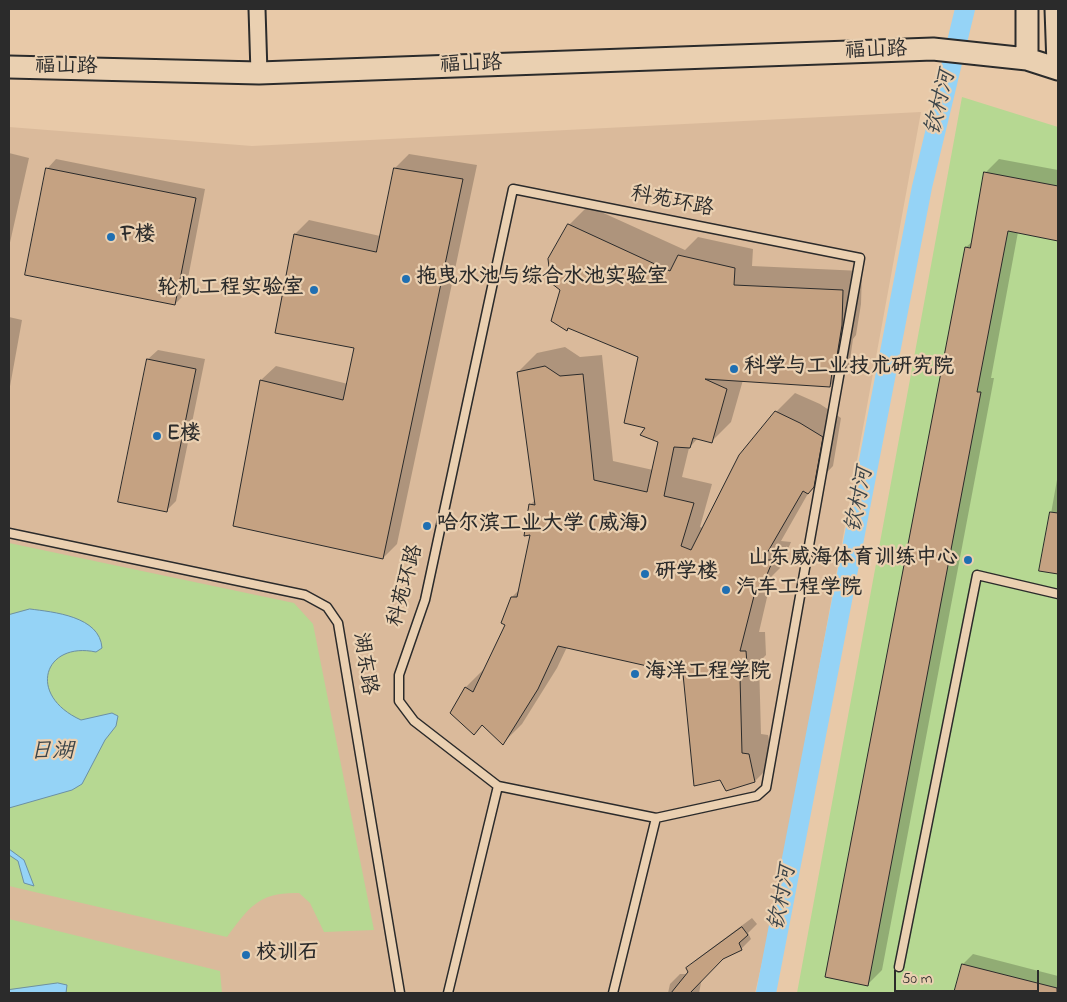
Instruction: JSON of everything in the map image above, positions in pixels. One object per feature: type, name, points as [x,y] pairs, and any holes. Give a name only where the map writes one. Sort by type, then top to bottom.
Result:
[{"type":"main road","points":[[1027,9],[1027,59],[1058,67],[1056,9]]},
{"type":"main road","name":"福山路","points":[[9,67],[259,73],[933,49],[1027,59]]},
{"type":"street","points":[[258,9],[259,73]]},
{"type":"lane","name":"科苑环路","points":[[498,786],[414,721],[399,701],[399,675],[425,600],[513,189],[860,258],[766,788],[757,796],[656,818]]},
{"type":"lane","name":"湖东路","points":[[9,533],[305,595],[326,607],[338,623],[400,993]]},
{"type":"lane","points":[[899,967],[977,575],[1058,594]]},
{"type":"lane","points":[[448,993],[498,786],[656,818],[613,993]]},
{"type":"shaded area","name":"哈尔滨工业大学 (威海)","points":[[921,112],[775,907],[755,993],[9,993],[9,127],[252,146]]},
{"type":"green space","name":"山东威海体育训练中心","points":[[962,97],[1058,127],[1058,993],[797,993]]},
{"type":"green space","points":[[9,543],[294,603],[313,624],[374,930],[324,932],[310,903],[299,893],[274,895],[256,903],[242,917],[227,937],[9,886]]},
{"type":"green space","points":[[9,919],[220,971],[222,993],[9,993]]},
{"type":"water","name":"日湖","points":[[30,609],[62,614],[84,622],[99,637],[102,648],[96,652],[78,651],[64,654],[54,662],[48,672],[48,685],[53,697],[64,709],[81,720],[112,713],[118,716],[116,726],[105,740],[82,784],[72,790],[9,808],[9,615]]},
{"type":"water","points":[[9,849],[24,860],[34,886],[24,883],[18,861],[9,855]]},
{"type":"water","points":[[58,983],[67,985],[66,993],[9,993],[9,990]]},
{"type":"building","name":"F楼","points":[[46,168],[196,198],[175,305],[25,275]]},
{"type":"building","name":"拖曳水池与综合水池实验室","points":[[394,168],[463,179],[383,559],[233,526],[260,380],[343,400],[354,348],[275,333],[294,234],[376,252]]},
{"type":"building","points":[[984,172],[1058,186],[1058,241],[1008,231],[977,392],[981,392],[868,986],[825,977],[965,247],[970,248]]},
{"type":"building","name":"研学楼","points":[[568,224],[670,271],[678,255],[735,268],[734,285],[843,290],[842,325],[837,356],[834,358],[830,387],[705,379],[727,389],[712,443],[693,438],[690,448],[674,447],[664,496],[694,503],[681,546],[691,550],[739,455],[775,411],[823,437],[814,487],[808,494],[803,491],[763,560],[773,560],[761,589],[756,588],[740,651],[746,651],[748,676],[740,677],[742,753],[749,754],[755,782],[726,791],[720,780],[694,786],[683,674],[558,646],[538,689],[503,745],[482,725],[474,735],[450,713],[465,687],[473,692],[505,625],[501,623],[511,597],[517,597],[530,535],[524,536],[529,504],[535,505],[517,372],[545,366],[560,376],[583,374],[594,480],[647,492],[658,442],[640,435],[645,428],[624,423],[638,357],[568,328],[567,331],[551,321],[560,290],[551,283],[548,259]]},
{"type":"building","name":"E楼","points":[[147,359],[196,369],[167,512],[118,502]]},
{"type":"building","points":[[1050,512],[1058,513],[1058,574],[1039,571]]},
{"type":"building","points":[[742,927],[748,935],[739,943],[742,950],[723,959],[690,993],[671,993],[688,972],[686,968]]},
{"type":"building","points":[[962,964],[1057,988],[1057,993],[954,993]]},
{"type":"waterway","name":"钦村河","points":[[766,993],[922,187],[965,9]]},
{"type":"place","name":"F楼","points":[[111,237]]},
{"type":"place","name":"拖曳水池与综合水池实验室","points":[[406,279]]},
{"type":"place","name":"轮机工程实验室","points":[[314,290]]},
{"type":"place","name":"科学与工业技术研究院","points":[[734,369]]},
{"type":"place","name":"E楼","points":[[157,436]]},
{"type":"place","name":"哈尔滨工业大学 (威海)","points":[[427,526]]},
{"type":"place","name":"山东威海体育训练中心","points":[[968,560]]},
{"type":"place","name":"研学楼","points":[[645,574]]},
{"type":"place","name":"汽车工程学院","points":[[726,590]]},
{"type":"place","name":"海洋工程学院","points":[[635,674]]},
{"type":"place","name":"校训石","points":[[246,955]]}]
